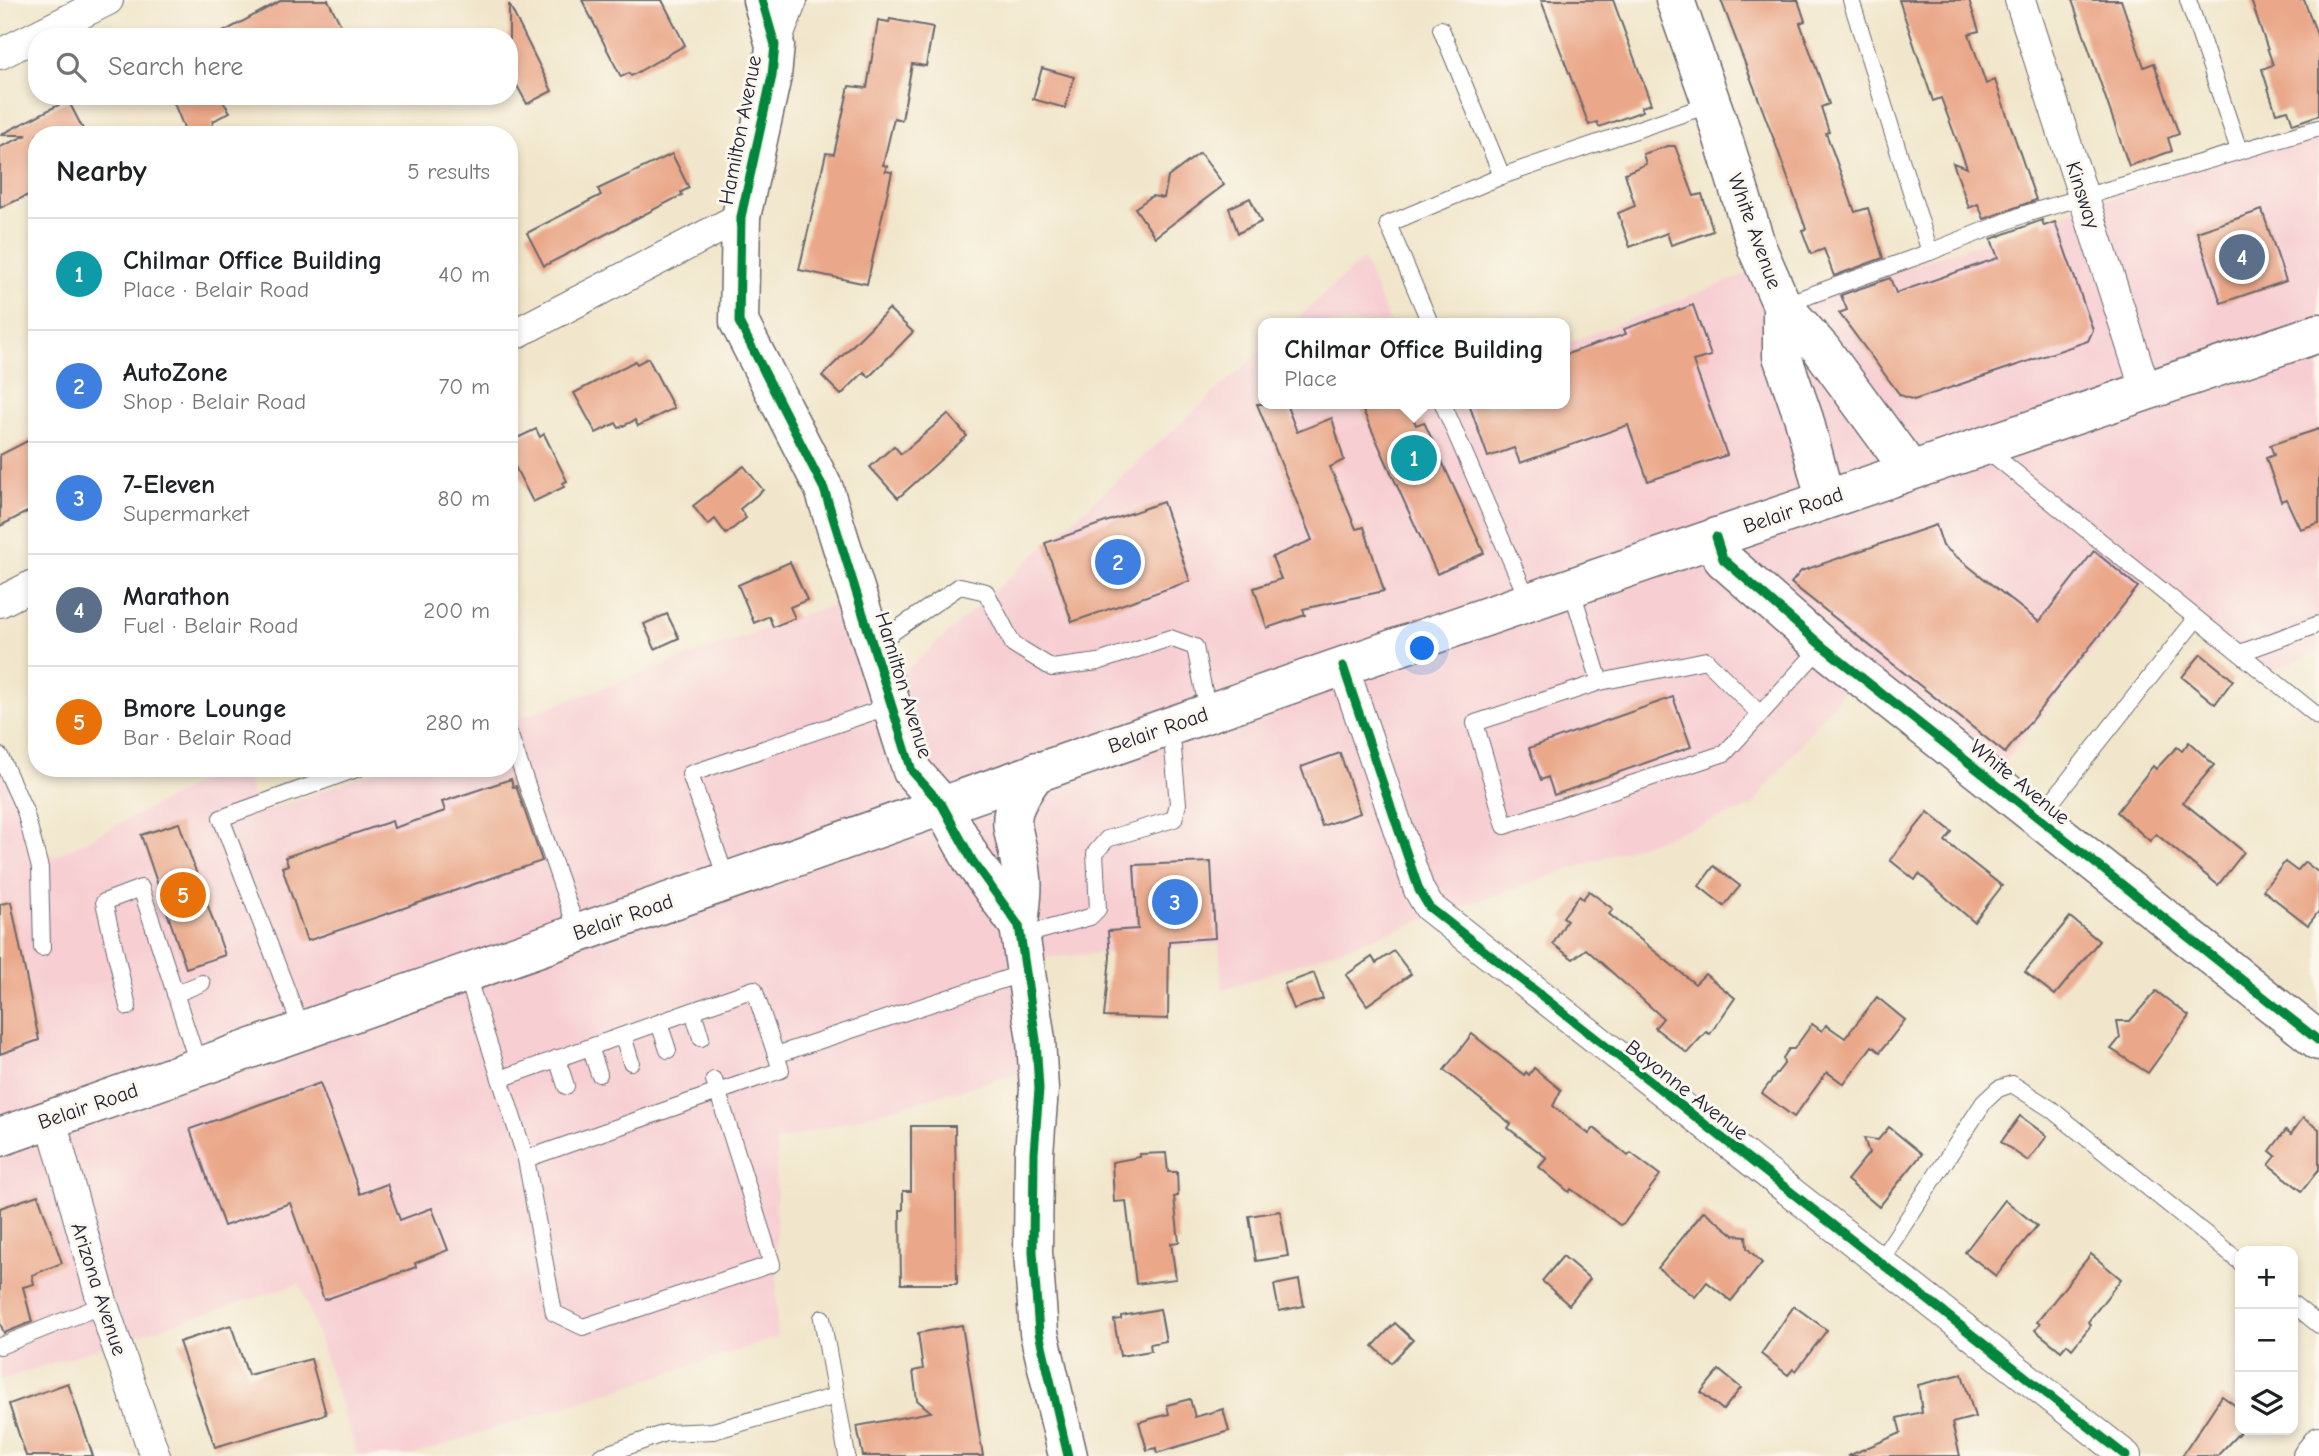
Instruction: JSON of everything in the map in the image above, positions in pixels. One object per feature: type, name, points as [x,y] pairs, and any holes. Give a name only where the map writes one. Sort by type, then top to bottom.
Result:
[{"type":"main road","name":"Hamilton Avenue","points":[[762,0],[775,45],[772,76],[741,217],[739,321],[772,393],[804,445],[824,489],[912,771],[942,804],[1022,944],[1039,1089],[1033,1240],[1039,1333],[1068,1456]]},
{"type":"main road","name":"White Avenue","points":[[1675,0],[1757,248],[1782,305],[1822,350],[1910,470]]},
{"type":"main road","points":[[1782,305],[1782,356],[1804,419],[1825,499]]},
{"type":"main road","name":"Belair Road","points":[[0,1137],[1037,771],[1982,445],[2319,333]]},
{"type":"main road","name":"White Avenue","points":[[1716,537],[1723,559],[1822,646],[2319,1041]]},
{"type":"main road","points":[[1022,944],[1023,877],[1010,820],[1020,795],[1037,771]]},
{"type":"street","points":[[52,28],[108,0]]},
{"type":"street","points":[[775,45],[792,0]]},
{"type":"street","name":"Kinsway","points":[[2020,0],[2146,391]]},
{"type":"street","points":[[0,54],[28,40]]},
{"type":"street","points":[[518,332],[741,217]]},
{"type":"street","points":[[0,602],[28,588]]},
{"type":"street","name":"Bayonne Avenue","points":[[1343,666],[1419,890],[1429,907],[1878,1264],[2126,1456]]},
{"type":"street","name":"Arizona Avenue","points":[[51,1119],[103,1305],[155,1456]]},
{"type":"street","points":[[2308,1456],[2319,1443]]},
{"type":"lane","points":[[1851,0],[1930,252]]},
{"type":"lane","points":[[2188,0],[2239,150]]},
{"type":"lane","points":[[1441,29],[1502,176]]},
{"type":"lane","points":[[1428,318],[1388,224],[1502,176],[1711,104]]},
{"type":"lane","points":[[1782,305],[1930,252],[2025,214],[2239,150],[2286,140],[2319,128]]},
{"type":"lane","points":[[1445,409],[1529,601]]},
{"type":"lane","points":[[1982,445],[2319,717]]},
{"type":"lane","points":[[874,645],[960,586],[986,592],[1013,644],[1052,668],[1098,662],[1170,638],[1195,647],[1208,712]]},
{"type":"lane","points":[[1571,587],[1600,682]]},
{"type":"lane","points":[[2038,820],[2196,619]]},
{"type":"lane","points":[[2240,653],[2319,624]]},
{"type":"lane","points":[[1760,714],[1706,660],[1600,682],[1475,723],[1505,826],[1725,753],[1822,646]]},
{"type":"lane","points":[[727,881],[690,774],[893,705]]},
{"type":"lane","points":[[776,1055],[1022,944],[1090,917],[1098,909],[1095,853],[1107,839],[1174,819],[1178,804],[1171,725]]},
{"type":"lane","points":[[0,756],[25,811],[40,868],[42,947]]},
{"type":"lane","points":[[518,759],[578,933]]},
{"type":"lane","points":[[302,1031],[222,818],[334,777]]},
{"type":"lane","points":[[128,1007],[104,902],[141,888],[199,1067]]},
{"type":"lane","points":[[466,973],[526,1159],[554,1313],[567,1322],[583,1326],[772,1264],[716,1086]]},
{"type":"lane","points":[[175,993],[202,983]]},
{"type":"lane","points":[[500,1079],[754,989],[781,1070],[716,1086],[581,1132],[526,1159]]},
{"type":"lane","points":[[693,1011],[701,1038]]},
{"type":"lane","points":[[659,1023],[668,1050]]},
{"type":"lane","points":[[623,1035],[631,1062]]},
{"type":"lane","points":[[590,1047],[599,1073]]},
{"type":"lane","points":[[557,1058],[566,1086]]},
{"type":"lane","points":[[1878,1264],[1984,1102],[1998,1089],[2012,1084],[2052,1109],[2235,1258]]},
{"type":"lane","points":[[0,1346],[103,1305]]},
{"type":"lane","points":[[2298,1308],[2319,1325]]},
{"type":"lane","points":[[822,1318],[847,1456]]},
{"type":"lane","points":[[600,1456],[664,1433],[713,1431],[836,1396]]},
{"type":"shaded area","points":[[2319,128],[2319,652],[2249,680],[2202,645],[2148,581],[1990,781],[1856,674],[1751,807],[1222,990],[1219,944],[1027,959],[1035,1069],[776,1141],[777,1338],[410,1456],[358,1456],[300,1283],[0,1380],[0,751],[52,858],[210,777],[246,777],[260,813],[359,777],[518,777],[518,719],[863,593],[889,686],[1258,354],[1258,409],[1570,409],[1570,342],[1768,266],[1794,305]]},
{"type":"shaded area","points":[[1363,259],[1388,318],[1298,318]]},
{"type":"building","points":[[282,0],[328,0],[342,28],[231,28]]},
{"type":"building","points":[[582,0],[662,0],[685,45],[631,76],[629,73],[621,77]]},
{"type":"building","points":[[1541,0],[1613,0],[1651,104],[1641,107],[1643,111],[1599,127],[1597,122],[1589,125]]},
{"type":"building","points":[[1721,0],[1798,0],[1805,21],[1800,23],[1829,104],[1821,107],[1829,132],[1826,133],[1855,212],[1868,208],[1883,258],[1834,276],[1824,249],[1811,254],[1802,230],[1806,229]]},
{"type":"building","points":[[1899,0],[1969,0],[1979,31],[1969,34],[1986,84],[1995,80],[2036,200],[1984,219],[1978,204],[1969,208],[1953,163],[1967,168],[1941,98],[1933,101]]},
{"type":"building","points":[[2072,0],[2121,0],[2144,67],[2154,63],[2179,134],[2168,138],[2172,151],[2129,166]]},
{"type":"building","points":[[2251,0],[2304,0],[2319,40],[2319,115],[2293,124],[2288,110],[2276,113],[2262,69],[2273,65]]},
{"type":"building","points":[[509,4],[552,91],[527,104],[518,88],[518,28],[509,28]]},
{"type":"building","points":[[890,19],[933,27],[926,66],[912,64],[902,120],[894,118],[883,165],[887,166],[885,171],[892,172],[867,284],[799,270],[826,153],[834,154],[849,86],[867,88],[878,20],[889,22]]},
{"type":"building","points":[[1042,68],[1074,77],[1065,108],[1033,99]]},
{"type":"building","points":[[58,105],[71,105],[81,126],[28,126],[28,195],[0,208],[0,147],[27,135],[0,135]]},
{"type":"building","points":[[175,105],[225,105],[230,112],[213,121],[213,126],[183,126]]},
{"type":"building","points":[[1675,146],[1694,196],[1702,194],[1713,231],[1671,245],[1667,233],[1630,247],[1618,213],[1635,206],[1625,173],[1646,164],[1643,154]]},
{"type":"building","points":[[1200,153],[1224,185],[1155,237],[1135,208],[1152,196],[1164,198],[1168,177]]},
{"type":"building","points":[[672,154],[689,188],[681,192],[682,195],[544,266],[527,233],[601,195],[598,189]]},
{"type":"building","points":[[1250,198],[1261,222],[1238,233],[1229,208]]},
{"type":"building","points":[[2262,210],[2286,281],[2221,303],[2197,232]]},
{"type":"building","points":[[2042,220],[2044,226],[2055,222],[2093,330],[2088,341],[1914,400],[1900,395],[1839,313],[1847,310],[1841,295],[1890,278],[1896,293],[1998,258],[1991,239]]},
{"type":"building","points":[[1693,305],[1711,356],[1693,361],[1727,455],[1648,481],[1628,425],[1520,463],[1514,448],[1488,457],[1471,409],[1570,409],[1570,353],[1626,334],[1624,329]]},
{"type":"building","points":[[889,309],[913,332],[869,377],[864,372],[841,395],[822,376]]},
{"type":"building","points":[[648,358],[674,408],[638,426],[635,420],[619,428],[616,423],[596,433],[574,393],[635,361],[637,364]]},
{"type":"building","points":[[1259,409],[1288,409],[1297,432],[1332,418],[1344,460],[1330,467],[1356,529],[1364,527],[1384,591],[1303,609],[1305,615],[1267,628],[1254,588],[1281,579],[1272,557],[1312,540]]},
{"type":"building","points":[[1362,409],[1409,409],[1416,425],[1424,422],[1484,553],[1437,574]]},
{"type":"building","points":[[948,414],[967,436],[898,498],[870,467],[894,446],[901,454]]},
{"type":"building","points":[[536,429],[540,437],[544,434],[567,481],[563,483],[564,487],[533,502],[518,473],[518,438]]},
{"type":"building","points":[[2319,429],[2319,523],[2300,529],[2286,499],[2281,501],[2266,458],[2274,455],[2270,445]]},
{"type":"building","points":[[28,441],[28,512],[0,526],[0,455]]},
{"type":"building","points":[[744,466],[763,490],[740,509],[746,518],[726,534],[715,519],[708,525],[693,506]]},
{"type":"building","points":[[1163,502],[1190,581],[1072,622],[1045,543]]},
{"type":"building","points":[[1936,525],[1943,546],[2039,622],[2094,551],[2138,587],[2005,753],[1791,583],[1801,571]]},
{"type":"building","points":[[790,562],[807,600],[790,607],[795,618],[773,627],[769,616],[754,623],[738,585]]},
{"type":"building","points":[[667,614],[679,638],[655,649],[644,624]]},
{"type":"building","points":[[2201,654],[2233,680],[2215,704],[2182,677]]},
{"type":"building","points":[[1673,697],[1691,747],[1554,795],[1548,777],[1541,780],[1529,748]]},
{"type":"building","points":[[2189,742],[2214,765],[2183,802],[2244,852],[2218,885],[2156,834],[2150,841],[2117,812],[2153,766],[2156,769],[2177,747],[2182,751]]},
{"type":"building","points":[[1340,753],[1360,813],[1322,826],[1301,767]]},
{"type":"building","points":[[511,779],[513,787],[516,786],[542,861],[307,941],[282,867],[288,865],[285,857],[392,821],[394,828],[445,811],[442,802]]},
{"type":"building","points":[[1928,812],[1952,832],[1945,841],[2002,886],[1974,922],[1919,874],[1915,880],[1890,860]]},
{"type":"building","points":[[179,823],[225,955],[186,968],[141,835]]},
{"type":"building","points":[[1211,862],[1215,938],[1169,941],[1168,1019],[1104,1017],[1110,957],[1108,931],[1138,929],[1134,865]]},
{"type":"building","points":[[2285,862],[2297,871],[2305,862],[2319,873],[2319,911],[2308,925],[2263,890]]},
{"type":"building","points":[[1714,866],[1740,886],[1724,906],[1699,886]]},
{"type":"building","points":[[1589,891],[1613,909],[1609,914],[1695,984],[1705,974],[1735,998],[1710,1034],[1706,1032],[1687,1053],[1655,1028],[1663,1018],[1586,949],[1573,959],[1553,944],[1567,920],[1563,917],[1579,896],[1583,899]]},
{"type":"building","points":[[11,902],[39,1040],[0,1054],[0,904]]},
{"type":"building","points":[[2070,917],[2099,941],[2055,995],[2025,972]]},
{"type":"building","points":[[1394,951],[1411,974],[1367,1005],[1346,975],[1372,957],[1376,963]]},
{"type":"building","points":[[1314,973],[1323,999],[1294,1009],[1284,984]]},
{"type":"building","points":[[2156,991],[2189,1016],[2148,1073],[2111,1049],[2120,1038],[2117,1021],[2130,1021]]},
{"type":"building","points":[[1877,997],[1905,1020],[1880,1052],[1872,1046],[1844,1084],[1827,1072],[1794,1117],[1762,1093],[1784,1064],[1783,1058],[1789,1049],[1794,1049],[1812,1024],[1822,1031],[1826,1025],[1845,1038]]},
{"type":"building","points":[[1472,1034],[1524,1075],[1526,1072],[1529,1075],[1534,1068],[1561,1090],[1553,1106],[1589,1134],[1594,1128],[1628,1156],[1631,1153],[1660,1175],[1625,1222],[1620,1225],[1571,1189],[1569,1192],[1539,1167],[1547,1158],[1508,1128],[1511,1124],[1444,1070]]},
{"type":"building","points":[[320,1083],[360,1194],[387,1184],[400,1220],[432,1208],[448,1250],[415,1263],[416,1267],[324,1300],[290,1203],[224,1226],[190,1129]]},
{"type":"building","points":[[2020,1116],[2047,1136],[2028,1161],[2001,1142]]},
{"type":"building","points":[[2303,1118],[2319,1129],[2319,1169],[2302,1191],[2269,1165],[2276,1156],[2270,1151],[2286,1130],[2291,1134]]},
{"type":"building","points":[[911,1126],[955,1126],[957,1284],[901,1284],[900,1210],[903,1210],[903,1191],[911,1191]]},
{"type":"building","points":[[1889,1127],[1922,1154],[1879,1207],[1847,1180],[1869,1153],[1864,1138],[1878,1140]]},
{"type":"building","points":[[1166,1153],[1168,1172],[1177,1172],[1178,1196],[1174,1197],[1179,1242],[1171,1243],[1176,1279],[1136,1284],[1126,1201],[1114,1202],[1112,1162],[1140,1157],[1140,1154]]},
{"type":"building","points":[[38,1195],[62,1263],[32,1275],[34,1284],[23,1287],[32,1322],[4,1333],[0,1323],[0,1208]]},
{"type":"building","points":[[2005,1200],[2037,1226],[1996,1276],[1965,1252]]},
{"type":"building","points":[[1280,1211],[1288,1256],[1256,1261],[1249,1216]]},
{"type":"building","points":[[1704,1211],[1734,1235],[1746,1236],[1747,1248],[1762,1263],[1731,1301],[1707,1282],[1695,1297],[1658,1268]]},
{"type":"building","points":[[2091,1254],[2121,1279],[2088,1322],[2091,1325],[2072,1349],[2067,1344],[2061,1351],[2035,1330],[2040,1324],[2037,1322]]},
{"type":"building","points":[[1563,1256],[1590,1279],[1569,1305],[1542,1281]]},
{"type":"building","points":[[1299,1280],[1304,1306],[1279,1311],[1274,1285]]},
{"type":"building","points":[[1794,1306],[1827,1330],[1796,1371],[1793,1369],[1788,1375],[1761,1354]]},
{"type":"building","points":[[1160,1309],[1166,1341],[1150,1344],[1151,1351],[1120,1356],[1114,1320],[1121,1319],[1121,1316]]},
{"type":"building","points":[[1395,1323],[1413,1340],[1391,1363],[1373,1346]]},
{"type":"building","points":[[231,1325],[248,1375],[311,1359],[326,1414],[215,1447],[179,1342]]},
{"type":"building","points":[[962,1325],[983,1456],[863,1456],[857,1426],[931,1412],[917,1400],[913,1371],[923,1369],[918,1333]]},
{"type":"building","points":[[1719,1370],[1741,1388],[1723,1410],[1701,1392]]},
{"type":"building","points":[[1962,1374],[1975,1417],[1952,1423],[1960,1456],[1848,1456],[1901,1433],[1897,1418],[1922,1412],[1918,1385]]},
{"type":"building","points":[[68,1383],[93,1456],[26,1456],[9,1404]]},
{"type":"building","points":[[2222,1396],[2235,1405],[2235,1435],[2237,1435],[2217,1456],[2182,1456]]},
{"type":"building","points":[[1190,1399],[1195,1417],[1223,1409],[1229,1431],[1157,1453],[1156,1448],[1147,1450],[1139,1422],[1169,1414],[1167,1405]]},
{"type":"cycle path","points":[[762,0],[775,45],[772,76],[741,217],[739,322],[824,489],[912,771],[942,805],[972,860],[1019,926],[1036,1040],[1039,1089],[1034,1153],[1033,1252],[1039,1333],[1068,1456]]},
{"type":"cycle path","points":[[1716,537],[1723,559],[1822,646],[2319,1041]]},
{"type":"cycle path","points":[[1343,666],[1419,890],[1429,907],[2126,1456]]},
{"type":"place","name":"Marathon","points":[[2242,257]]},
{"type":"place","name":"Chilmar Office Building","points":[[1414,458]]},
{"type":"place","name":"AutoZone","points":[[1118,562]]},
{"type":"place","name":"Bmore Lounge","points":[[183,895]]},
{"type":"place","name":"7-Eleven","points":[[1175,902]]}]
